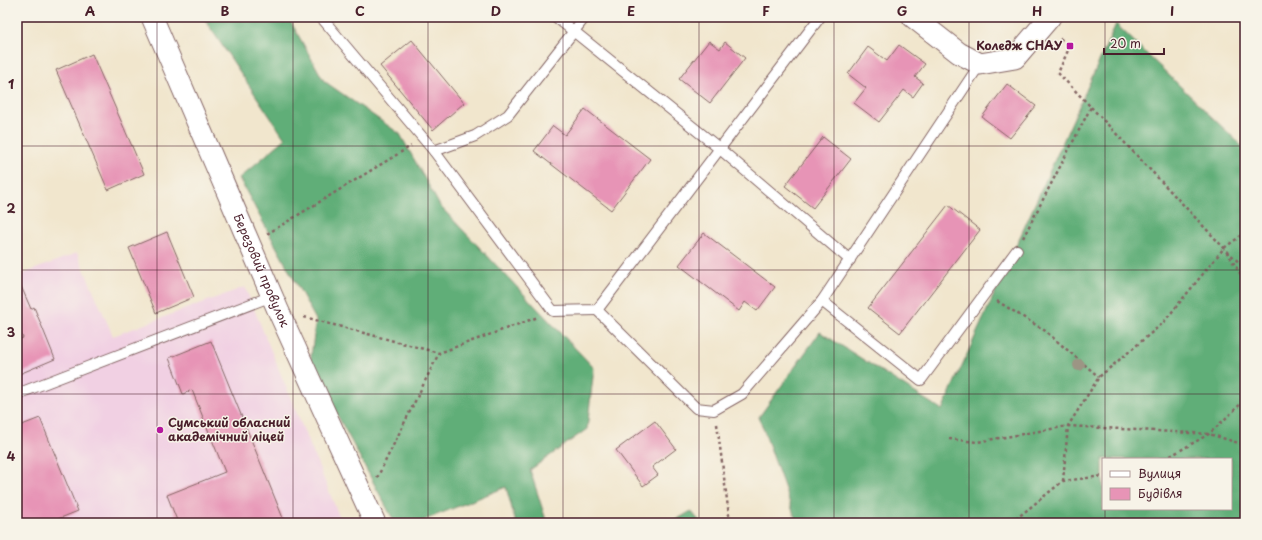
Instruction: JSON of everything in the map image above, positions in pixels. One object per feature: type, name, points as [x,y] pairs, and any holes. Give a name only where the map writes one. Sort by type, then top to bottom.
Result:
[{"type":"street","name":"Березовий провулок","points":[[152,17],[275,303],[375,523]]},
{"type":"street","points":[[913,17],[959,53],[980,64],[1015,58],[1047,21]]},
{"type":"lane","points":[[321,17],[434,151],[553,311],[597,310],[696,408],[714,410],[742,394],[822,302],[980,64]]},
{"type":"lane","points":[[556,17],[720,149],[850,260]]},
{"type":"lane","points":[[434,151],[475,136],[508,115],[585,17]]},
{"type":"lane","points":[[597,310],[820,17]]},
{"type":"lane","points":[[822,302],[921,380],[1017,250]]},
{"type":"lane","points":[[17,394],[275,303]]},
{"type":"path","points":[[1047,21],[1070,46],[1058,73],[1224,248],[1245,268]]},
{"type":"path","points":[[1017,250],[1091,107]]},
{"type":"path","points":[[249,244],[408,148]]},
{"type":"path","points":[[1063,481],[1068,426],[1099,377],[1163,323],[1224,248],[1245,233]]},
{"type":"path","points":[[1224,248],[1245,281]]},
{"type":"path","points":[[985,293],[1044,330],[1099,377]]},
{"type":"path","points":[[275,303],[439,353],[553,311]]},
{"type":"path","points":[[365,501],[439,353]]},
{"type":"path","points":[[1168,458],[1209,434],[1245,400]]},
{"type":"path","points":[[714,410],[730,523]]},
{"type":"path","points":[[949,439],[977,442],[1068,426],[1209,434],[1245,444]]},
{"type":"path","points":[[1011,523],[1063,481],[1102,476]]},
{"type":"shaded area","name":"Сумський обласний академічний ліцей","points":[[77,253],[113,336],[245,287],[342,523],[17,523],[17,269],[20,275]]},
{"type":"green space","points":[[203,17],[288,17],[324,81],[400,134],[440,206],[594,368],[587,429],[530,470],[547,523],[516,523],[506,487],[417,523],[395,523],[310,364],[316,320],[239,178],[285,139]]},
{"type":"green space","points":[[1116,24],[1245,149],[1245,523],[797,523],[759,417],[820,332],[942,410]]},
{"type":"green space","points":[[691,511],[701,523],[671,523]]},
{"type":"building","points":[[412,40],[464,103],[433,130],[380,66]]},
{"type":"building","points":[[709,41],[720,49],[725,42],[745,58],[710,103],[679,79]]},
{"type":"building","points":[[899,45],[925,64],[915,77],[923,83],[913,97],[904,90],[879,122],[854,103],[866,88],[848,74],[868,47],[887,61]]},
{"type":"building","points":[[92,54],[144,174],[108,190],[56,70]]},
{"type":"building","points":[[1007,84],[1036,106],[1010,138],[982,117]]},
{"type":"building","points":[[585,109],[650,159],[611,210],[534,151],[553,126],[565,135]]},
{"type":"building","points":[[823,137],[851,159],[813,208],[785,186]]},
{"type":"building","points":[[948,205],[980,230],[900,333],[868,308]]},
{"type":"building","points":[[167,232],[194,297],[156,313],[129,248]]},
{"type":"building","points":[[704,233],[775,287],[757,311],[745,302],[739,311],[679,265]]},
{"type":"building","points":[[17,277],[31,309],[34,307],[55,359],[17,375],[17,340],[23,338],[17,325]]},
{"type":"building","points":[[211,341],[285,523],[178,523],[167,495],[225,472],[192,390],[183,394],[169,358]]},
{"type":"building","points":[[40,418],[78,511],[48,523],[17,523],[17,427]]},
{"type":"building","points":[[655,421],[676,449],[652,467],[658,475],[643,486],[616,450]]},
{"type":"place","name":"Коледж СНАУ","points":[[1070,46]]},
{"type":"place","name":"Сумський обласний академічний ліцей","points":[[160,430]]}]
